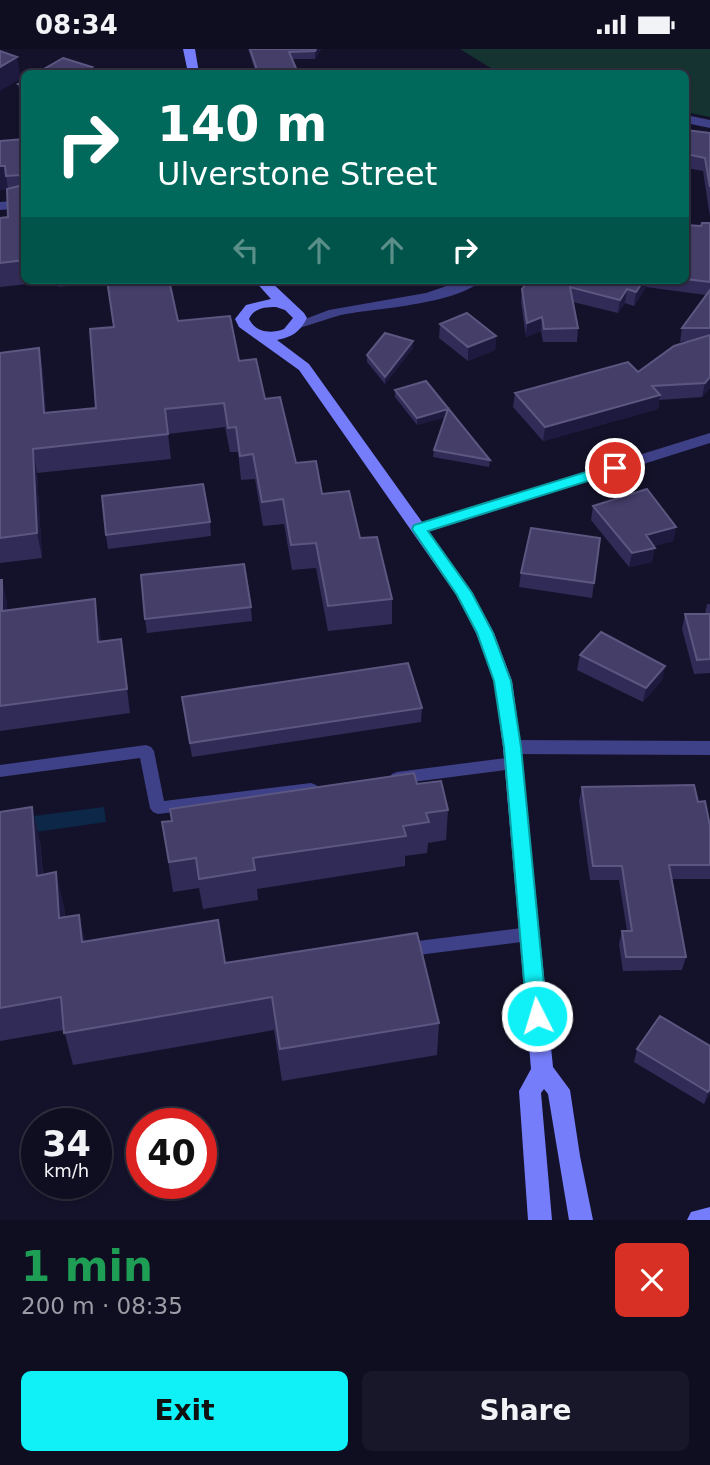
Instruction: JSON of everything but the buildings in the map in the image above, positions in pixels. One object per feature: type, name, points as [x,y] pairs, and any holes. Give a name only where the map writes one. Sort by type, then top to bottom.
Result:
[{"type":"street","points":[[189,49],[193,70]]},
{"type":"street","points":[[689,120],[710,124]]},
{"type":"street","points":[[0,206],[21,204]]},
{"type":"street","points":[[254,284],[257,305]]},
{"type":"street","points":[[265,284],[300,318],[297,325],[304,367]]},
{"type":"street","points":[[262,336],[282,335],[297,325],[344,311],[407,302],[452,292],[467,284]]},
{"type":"street","points":[[344,311],[257,305],[247,310],[242,319],[247,329],[262,336],[304,367],[464,593],[485,633],[503,681],[513,755],[542,1071],[530,1091],[540,1220]]},
{"type":"street","points":[[419,529],[710,438]]},
{"type":"street","points":[[513,755],[710,748]]},
{"type":"street","points":[[542,1071],[559,1090],[568,1156],[581,1220]]},
{"type":"street","points":[[699,1220],[710,1219]]},
{"type":"lane","points":[[0,771],[145,751],[158,808],[332,786]]},
{"type":"lane","points":[[385,779],[513,755]]},
{"type":"lane","points":[[394,951],[529,934]]},
{"type":"green space","points":[[460,49],[710,49],[710,117],[689,113],[689,70],[494,70]]},
{"type":"water","points":[[104,807],[106,822],[35,832],[34,816]]},
{"type":"route","points":[[537,1016],[512,747],[503,681],[485,633],[464,593],[419,529],[615,468]]}]
